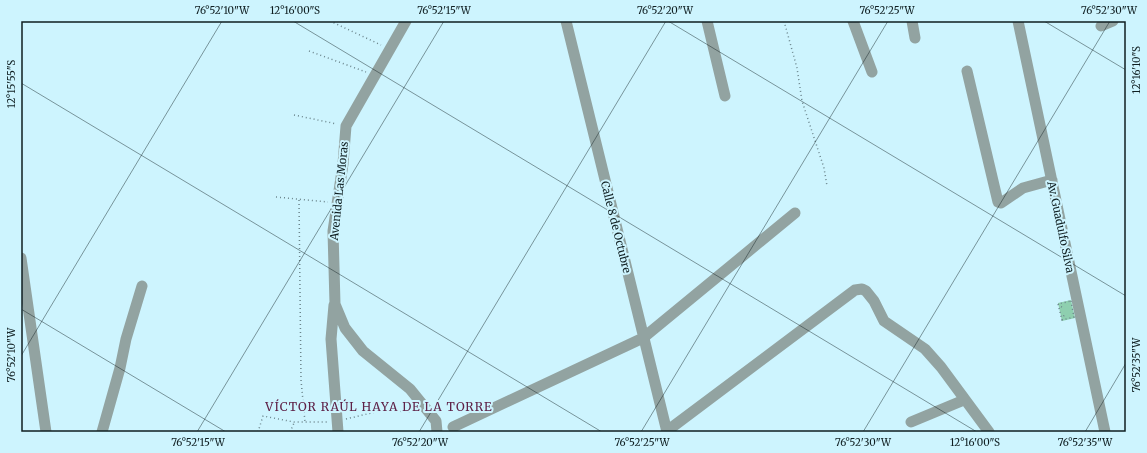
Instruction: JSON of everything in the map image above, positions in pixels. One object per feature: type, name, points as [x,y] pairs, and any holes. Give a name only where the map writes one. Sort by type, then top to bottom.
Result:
[{"type":"street","name":"Avenida Las Moras","points":[[406,21],[346,126],[343,164],[333,231],[335,304],[344,328],[363,351],[410,389],[436,421],[437,432]]},
{"type":"street","name":"Calle 8 de Octubre","points":[[566,21],[667,431]]},
{"type":"street","points":[[707,21],[725,96]]},
{"type":"street","points":[[853,21],[872,72]]},
{"type":"street","points":[[912,21],[915,38]]},
{"type":"street","name":"Av. Guadulfo Silva","points":[[1018,21],[1105,432]]},
{"type":"street","points":[[1101,26],[1113,21]]},
{"type":"street","points":[[967,71],[998,202],[1001,203],[1023,188],[1052,180]]},
{"type":"street","points":[[453,427],[643,338],[795,213]]},
{"type":"street","points":[[21,258],[46,432]]},
{"type":"street","points":[[102,432],[120,368],[126,339],[142,286]]},
{"type":"street","points":[[667,431],[855,290],[862,289],[866,291],[874,300],[884,321],[925,349],[941,367],[989,432]]},
{"type":"street","points":[[335,292],[331,339],[338,427]]},
{"type":"street","points":[[911,422],[964,400]]},
{"type":"path","points":[[330,21],[390,50]]},
{"type":"path","points":[[784,21],[797,68],[802,101],[824,168],[827,186]]},
{"type":"path","points":[[309,51],[375,76]]},
{"type":"path","points":[[294,114],[346,126]]},
{"type":"path","points":[[276,197],[337,203]]},
{"type":"path","points":[[299,200],[301,380],[305,422]]},
{"type":"path","points":[[1058,304],[1071,301],[1074,317],[1062,320]]},
{"type":"path","points":[[1058,304],[1064,309]]},
{"type":"path","points":[[1058,304],[1062,320]]},
{"type":"path","points":[[1062,320],[1065,313]]},
{"type":"path","points":[[258,432],[263,416]]},
{"type":"path","points":[[290,432],[294,422]]},
{"type":"green space","points":[[1071,300],[1075,318],[1062,321],[1058,303]]},
{"type":"district","name":"VÍCTOR RAÚL HAYA DE LA TORRE","points":[[379,406]]}]
